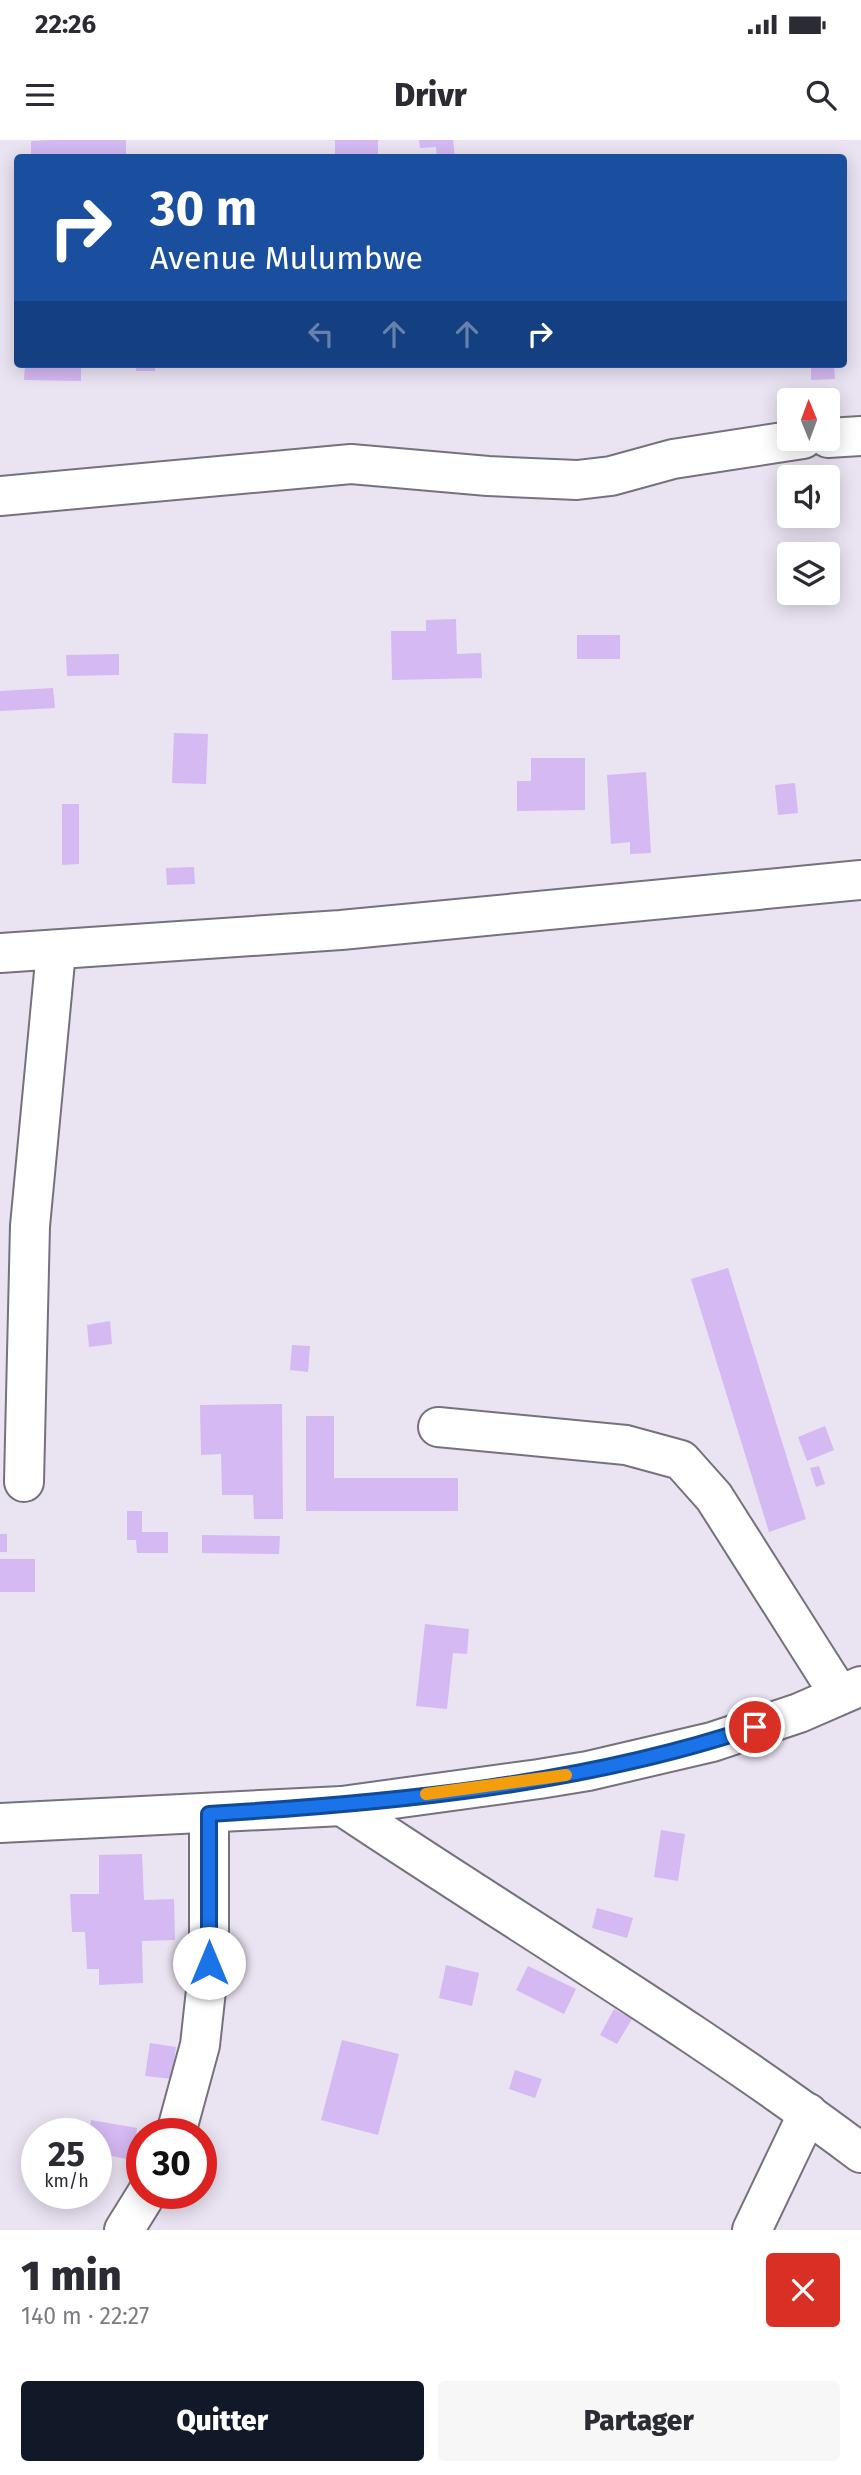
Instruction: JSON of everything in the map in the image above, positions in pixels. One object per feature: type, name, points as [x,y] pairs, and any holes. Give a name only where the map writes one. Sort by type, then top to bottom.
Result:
[{"type":"street","points":[[840,437],[861,436]]},
{"type":"street","points":[[0,496],[351,464],[488,477],[578,480],[611,476],[673,459],[777,443]]},
{"type":"street","points":[[0,953],[341,930],[861,880]]},
{"type":"street","points":[[24,1482],[30,1226],[56,951]]},
{"type":"street","points":[[0,1823],[342,1806],[551,1777],[712,1742],[799,1713],[850,1690],[714,1497],[681,1460],[626,1444],[438,1427]]},
{"type":"street","points":[[342,1806],[808,2113],[861,2153]]},
{"type":"street","points":[[180,2118],[200,2045],[209,1963],[209,1814]]},
{"type":"street","points":[[752,2230],[808,2113]]},
{"type":"street","points":[[124,2230],[137,2209]]},
{"type":"building","points":[[126,140],[126,154],[31,154],[31,141]]},
{"type":"building","points":[[335,140],[378,140],[378,154],[335,154]]},
{"type":"building","points":[[419,140],[453,140],[455,154],[437,154],[436,147],[420,148]]},
{"type":"building","points":[[25,368],[81,368],[81,381],[24,380]]},
{"type":"building","points":[[136,368],[155,368],[155,371],[136,371]]},
{"type":"building","points":[[811,368],[834,368],[835,379],[811,380]]},
{"type":"building","points":[[456,619],[457,654],[481,653],[482,678],[392,680],[391,631],[426,631],[426,620]]},
{"type":"building","points":[[577,635],[620,635],[620,659],[577,659]]},
{"type":"building","points":[[119,654],[119,675],[67,676],[66,655]]},
{"type":"building","points":[[53,688],[55,708],[0,711],[0,691]]},
{"type":"building","points":[[174,733],[208,734],[206,784],[172,783]]},
{"type":"building","points":[[531,758],[585,758],[585,810],[517,811],[517,781],[531,781]]},
{"type":"building","points":[[646,772],[651,853],[630,854],[630,842],[611,844],[607,775]]},
{"type":"building","points":[[795,783],[798,813],[778,815],[775,785]]},
{"type":"building","points":[[62,804],[79,804],[79,864],[62,865]]},
{"type":"building","points":[[194,867],[195,884],[167,885],[166,868]]},
{"type":"building","points":[[728,1268],[806,1519],[769,1532],[691,1279]]},
{"type":"building","points":[[110,1321],[112,1344],[89,1347],[87,1325]]},
{"type":"building","points":[[292,1345],[310,1346],[308,1372],[290,1370]]},
{"type":"building","points":[[282,1404],[283,1519],[254,1519],[253,1495],[222,1495],[221,1454],[201,1455],[200,1405]]},
{"type":"building","points":[[306,1416],[334,1416],[334,1478],[458,1478],[458,1511],[306,1511]]},
{"type":"building","points":[[825,1426],[834,1450],[807,1461],[798,1437]]},
{"type":"building","points":[[819,1466],[825,1484],[816,1487],[810,1468]]},
{"type":"building","points":[[127,1511],[142,1511],[142,1532],[168,1532],[168,1553],[137,1553],[136,1540],[127,1540]]},
{"type":"building","points":[[0,1534],[7,1534],[7,1552],[0,1552]]},
{"type":"building","points":[[202,1535],[280,1536],[279,1554],[202,1553]]},
{"type":"building","points":[[0,1559],[35,1559],[35,1592],[0,1592]]},
{"type":"building","points":[[425,1624],[469,1629],[467,1654],[453,1653],[447,1709],[416,1706]]},
{"type":"building","points":[[661,1830],[685,1834],[678,1881],[654,1877]]},
{"type":"building","points":[[142,1854],[144,1900],[174,1899],[175,1940],[142,1941],[143,1983],[99,1985],[99,1969],[87,1969],[85,1932],[72,1932],[70,1894],[99,1894],[99,1855]]},
{"type":"building","points":[[597,1908],[633,1918],[627,1938],[592,1928]]},
{"type":"building","points":[[446,1965],[479,1973],[472,2006],[439,1998]]},
{"type":"building","points":[[528,1966],[576,1989],[564,2014],[516,1990]]},
{"type":"building","points":[[614,2009],[632,2019],[617,2044],[600,2035]]},
{"type":"building","points":[[342,2040],[399,2054],[378,2135],[321,2120]]},
{"type":"building","points":[[150,2043],[176,2047],[172,2079],[145,2076]]},
{"type":"building","points":[[515,2070],[542,2079],[535,2098],[509,2089]]},
{"type":"building","points":[[112,2124],[126,2126],[126,2159],[112,2156]]},
{"type":"slow traffic","points":[[426,1794],[566,1775]]},
{"type":"route","points":[[209,1963],[209,1814],[342,1806],[539,1779],[643,1759],[712,1742],[755,1727]]}]
